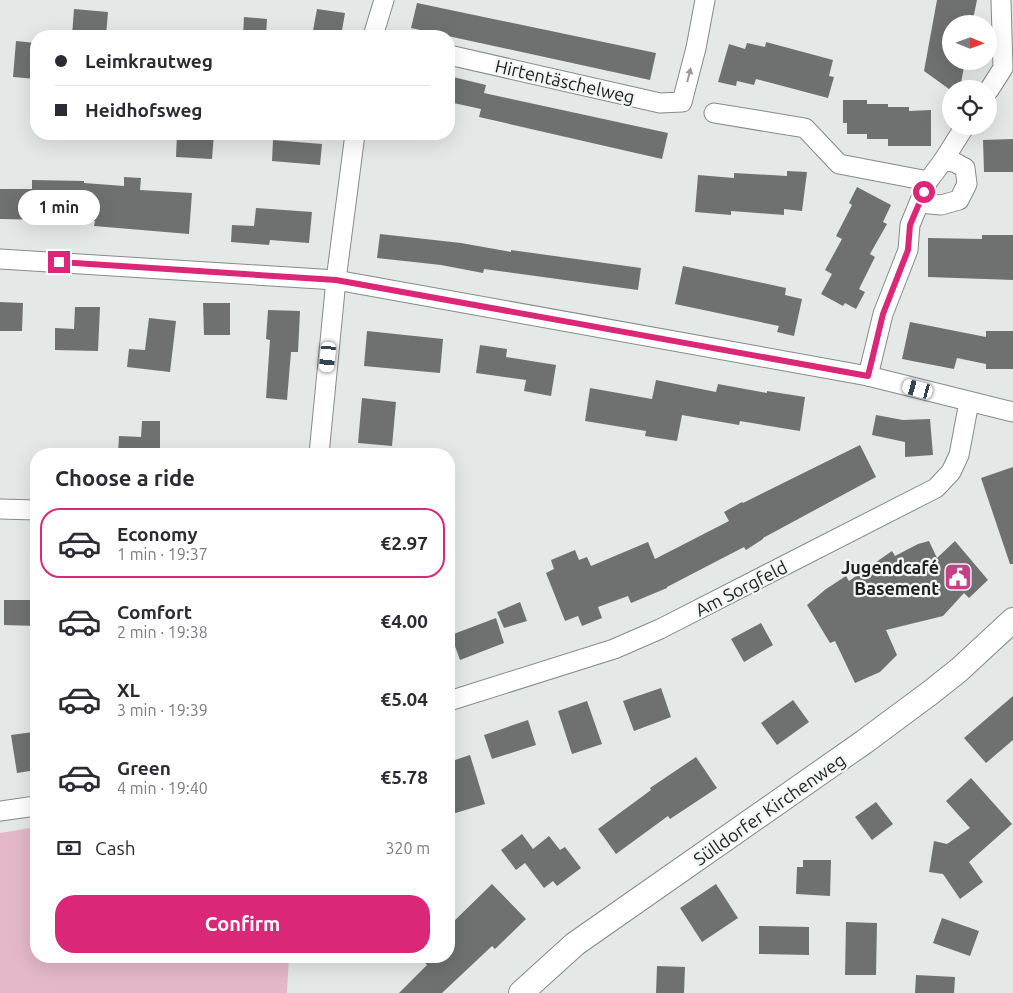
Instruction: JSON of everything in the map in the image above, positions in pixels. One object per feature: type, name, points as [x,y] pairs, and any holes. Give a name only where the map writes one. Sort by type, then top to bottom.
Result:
[{"type":"street","points":[[375,30],[384,0]]},
{"type":"street","name":"Hirtentäschelweg","points":[[455,56],[660,103],[682,102],[696,48],[705,0]]},
{"type":"street","points":[[995,80],[1003,68],[1001,0]]},
{"type":"street","points":[[714,113],[805,128],[839,164],[928,181]]},
{"type":"street","points":[[868,376],[883,314],[908,250],[910,225],[928,181],[959,135]]},
{"type":"street","points":[[320,448],[336,280],[354,140]]},
{"type":"street","points":[[919,203],[941,205],[959,200],[967,184],[965,168],[954,162],[943,160]]},
{"type":"street","points":[[0,258],[336,280],[868,376],[1013,412]]},
{"type":"street","name":"Am Sorgfeld","points":[[455,699],[614,649],[660,629],[936,488],[951,472],[959,455],[968,402]]},
{"type":"street","points":[[0,509],[30,510]]},
{"type":"street","name":"Sülldorfer Kirchenweg","points":[[521,993],[576,944],[864,742],[930,693],[959,670],[1013,620]]},
{"type":"street","points":[[0,811],[30,807]]},
{"type":"shaded area","points":[[30,828],[30,963],[289,963],[287,993],[0,993],[0,833]]},
{"type":"building","points":[[937,0],[977,0],[974,15],[942,15],[942,70],[963,70],[962,80],[942,80],[942,84],[924,71]]},
{"type":"building","points":[[417,3],[656,53],[650,80],[455,38],[455,30],[420,30],[411,28]]},
{"type":"building","points":[[74,9],[108,12],[106,30],[72,30]]},
{"type":"building","points":[[317,9],[345,13],[342,30],[313,30]]},
{"type":"building","points":[[244,17],[267,19],[266,30],[243,30]]},
{"type":"building","points":[[16,41],[30,42],[30,78],[13,77]]},
{"type":"building","points":[[766,42],[833,60],[829,76],[834,77],[828,98],[756,79],[754,85],[737,81],[736,86],[718,82],[729,44],[745,49],[747,43],[765,47]]},
{"type":"building","points":[[455,77],[486,85],[484,93],[668,133],[662,159],[479,117],[481,109],[455,103]]},
{"type":"building","points":[[843,100],[867,100],[867,104],[909,107],[909,111],[931,110],[931,146],[888,146],[888,139],[867,139],[867,134],[847,134],[847,123],[843,123]]},
{"type":"building","points":[[1013,139],[1013,172],[984,172],[983,140]]},
{"type":"building","points":[[177,140],[214,140],[212,159],[176,157]]},
{"type":"building","points":[[273,140],[322,144],[320,165],[272,161]]},
{"type":"building","points":[[787,171],[807,172],[802,211],[784,209],[784,215],[731,211],[731,215],[695,212],[698,175],[734,178],[734,173],[787,176]]},
{"type":"building","points":[[124,177],[141,178],[140,190],[192,193],[189,234],[94,226],[95,221],[0,219],[0,189],[32,189],[32,180],[84,181],[84,183],[124,186]]},
{"type":"building","points":[[857,187],[891,205],[883,222],[887,224],[870,254],[875,257],[859,289],[865,292],[856,309],[845,303],[843,306],[821,294],[832,274],[825,270],[842,239],[836,236],[852,205],[849,203]]},
{"type":"building","points":[[256,208],[312,212],[309,243],[270,240],[269,245],[231,242],[232,225],[254,226]]},
{"type":"building","points":[[380,234],[461,243],[511,252],[511,250],[641,268],[638,290],[484,269],[483,273],[441,265],[377,258]]},
{"type":"building","points":[[982,235],[1013,235],[1013,280],[928,277],[928,238],[982,239]]},
{"type":"building","points":[[683,266],[786,288],[785,295],[802,299],[794,336],[777,332],[779,326],[675,304]]},
{"type":"building","points":[[0,302],[23,303],[22,331],[0,331]]},
{"type":"building","points":[[203,303],[230,303],[230,335],[204,335]]},
{"type":"building","points":[[75,307],[100,307],[98,351],[55,350],[55,328],[74,329]]},
{"type":"building","points":[[268,310],[300,311],[298,352],[291,352],[287,400],[266,398],[270,340],[266,339]]},
{"type":"building","points":[[149,318],[176,321],[170,372],[127,367],[129,349],[145,350]]},
{"type":"building","points":[[910,322],[986,337],[986,331],[1013,331],[1013,369],[986,369],[986,364],[957,358],[954,369],[902,359]]},
{"type":"building","points":[[367,331],[443,339],[440,373],[364,366]]},
{"type":"building","points":[[480,345],[507,349],[506,357],[556,365],[551,396],[524,391],[526,380],[476,373]]},
{"type":"building","points":[[656,380],[716,392],[718,384],[767,393],[767,391],[805,397],[800,431],[740,421],[739,425],[682,415],[677,441],[645,436],[646,431],[585,421],[590,388],[652,399]]},
{"type":"building","points":[[362,398],[396,402],[392,446],[358,443]]},
{"type":"building","points":[[876,415],[903,420],[930,419],[933,455],[905,457],[905,442],[872,435]]},
{"type":"building","points":[[142,421],[160,421],[160,448],[118,448],[119,436],[141,437]]},
{"type":"building","points":[[860,445],[876,477],[763,538],[746,550],[744,547],[667,588],[631,603],[628,596],[598,607],[602,618],[582,626],[578,616],[565,621],[546,573],[554,569],[551,560],[575,550],[579,560],[587,557],[591,566],[648,542],[655,559],[729,521],[724,512]]},
{"type":"building","points":[[1013,467],[1013,564],[1010,564],[981,478]]},
{"type":"building","points":[[929,541],[937,558],[955,541],[988,580],[969,598],[964,593],[943,616],[886,630],[897,655],[880,672],[855,683],[835,641],[830,643],[807,605],[826,589],[846,576],[849,581],[892,551],[895,556],[918,544]]},
{"type":"building","points":[[4,600],[30,600],[30,626],[4,625]]},
{"type":"building","points":[[520,602],[527,621],[504,628],[497,612]]},
{"type":"building","points":[[496,618],[504,643],[460,660],[455,646],[455,633]]},
{"type":"building","points":[[761,623],[773,645],[744,662],[731,639]]},
{"type":"building","points":[[661,688],[671,717],[634,731],[623,701]]},
{"type":"building","points":[[1013,696],[1013,740],[986,763],[964,738]]},
{"type":"building","points":[[793,700],[809,722],[777,745],[761,723]]},
{"type":"building","points":[[587,701],[602,744],[572,754],[558,711]]},
{"type":"building","points":[[528,720],[536,745],[492,759],[484,735]]},
{"type":"building","points":[[30,732],[30,771],[17,773],[11,735]]},
{"type":"building","points":[[470,755],[485,804],[455,813],[455,760]]},
{"type":"building","points":[[696,757],[717,788],[670,819],[668,816],[616,854],[598,829],[651,790],[650,788]]},
{"type":"building","points":[[971,778],[1012,824],[969,862],[983,882],[960,899],[943,874],[929,872],[934,841],[947,844],[970,828],[946,801]]},
{"type":"building","points":[[876,802],[893,824],[872,840],[855,817]]},
{"type":"building","points":[[522,834],[533,849],[549,836],[560,850],[565,847],[581,868],[557,886],[553,881],[544,888],[525,863],[516,870],[501,850]]},
{"type":"building","points":[[803,860],[831,860],[830,896],[796,894],[797,867],[803,867]]},
{"type":"building","points":[[492,884],[526,919],[495,949],[492,946],[442,993],[399,993],[427,965],[425,963],[455,963],[455,920]]},
{"type":"building","points":[[716,884],[738,918],[702,942],[680,908]]},
{"type":"building","points":[[942,918],[979,931],[970,956],[933,943]]},
{"type":"building","points":[[846,922],[877,923],[876,975],[845,975]]},
{"type":"building","points":[[759,926],[809,927],[809,955],[759,954]]},
{"type":"building","points":[[657,966],[685,967],[684,993],[656,993]]},
{"type":"building","points":[[916,975],[955,977],[954,993],[915,993]]},
{"type":"place","name":"Jugendcafé Basement","points":[[958,577]]},
{"type":"route","points":[[59,262],[336,280],[868,376],[883,314],[908,250],[910,225],[924,192]]}]
